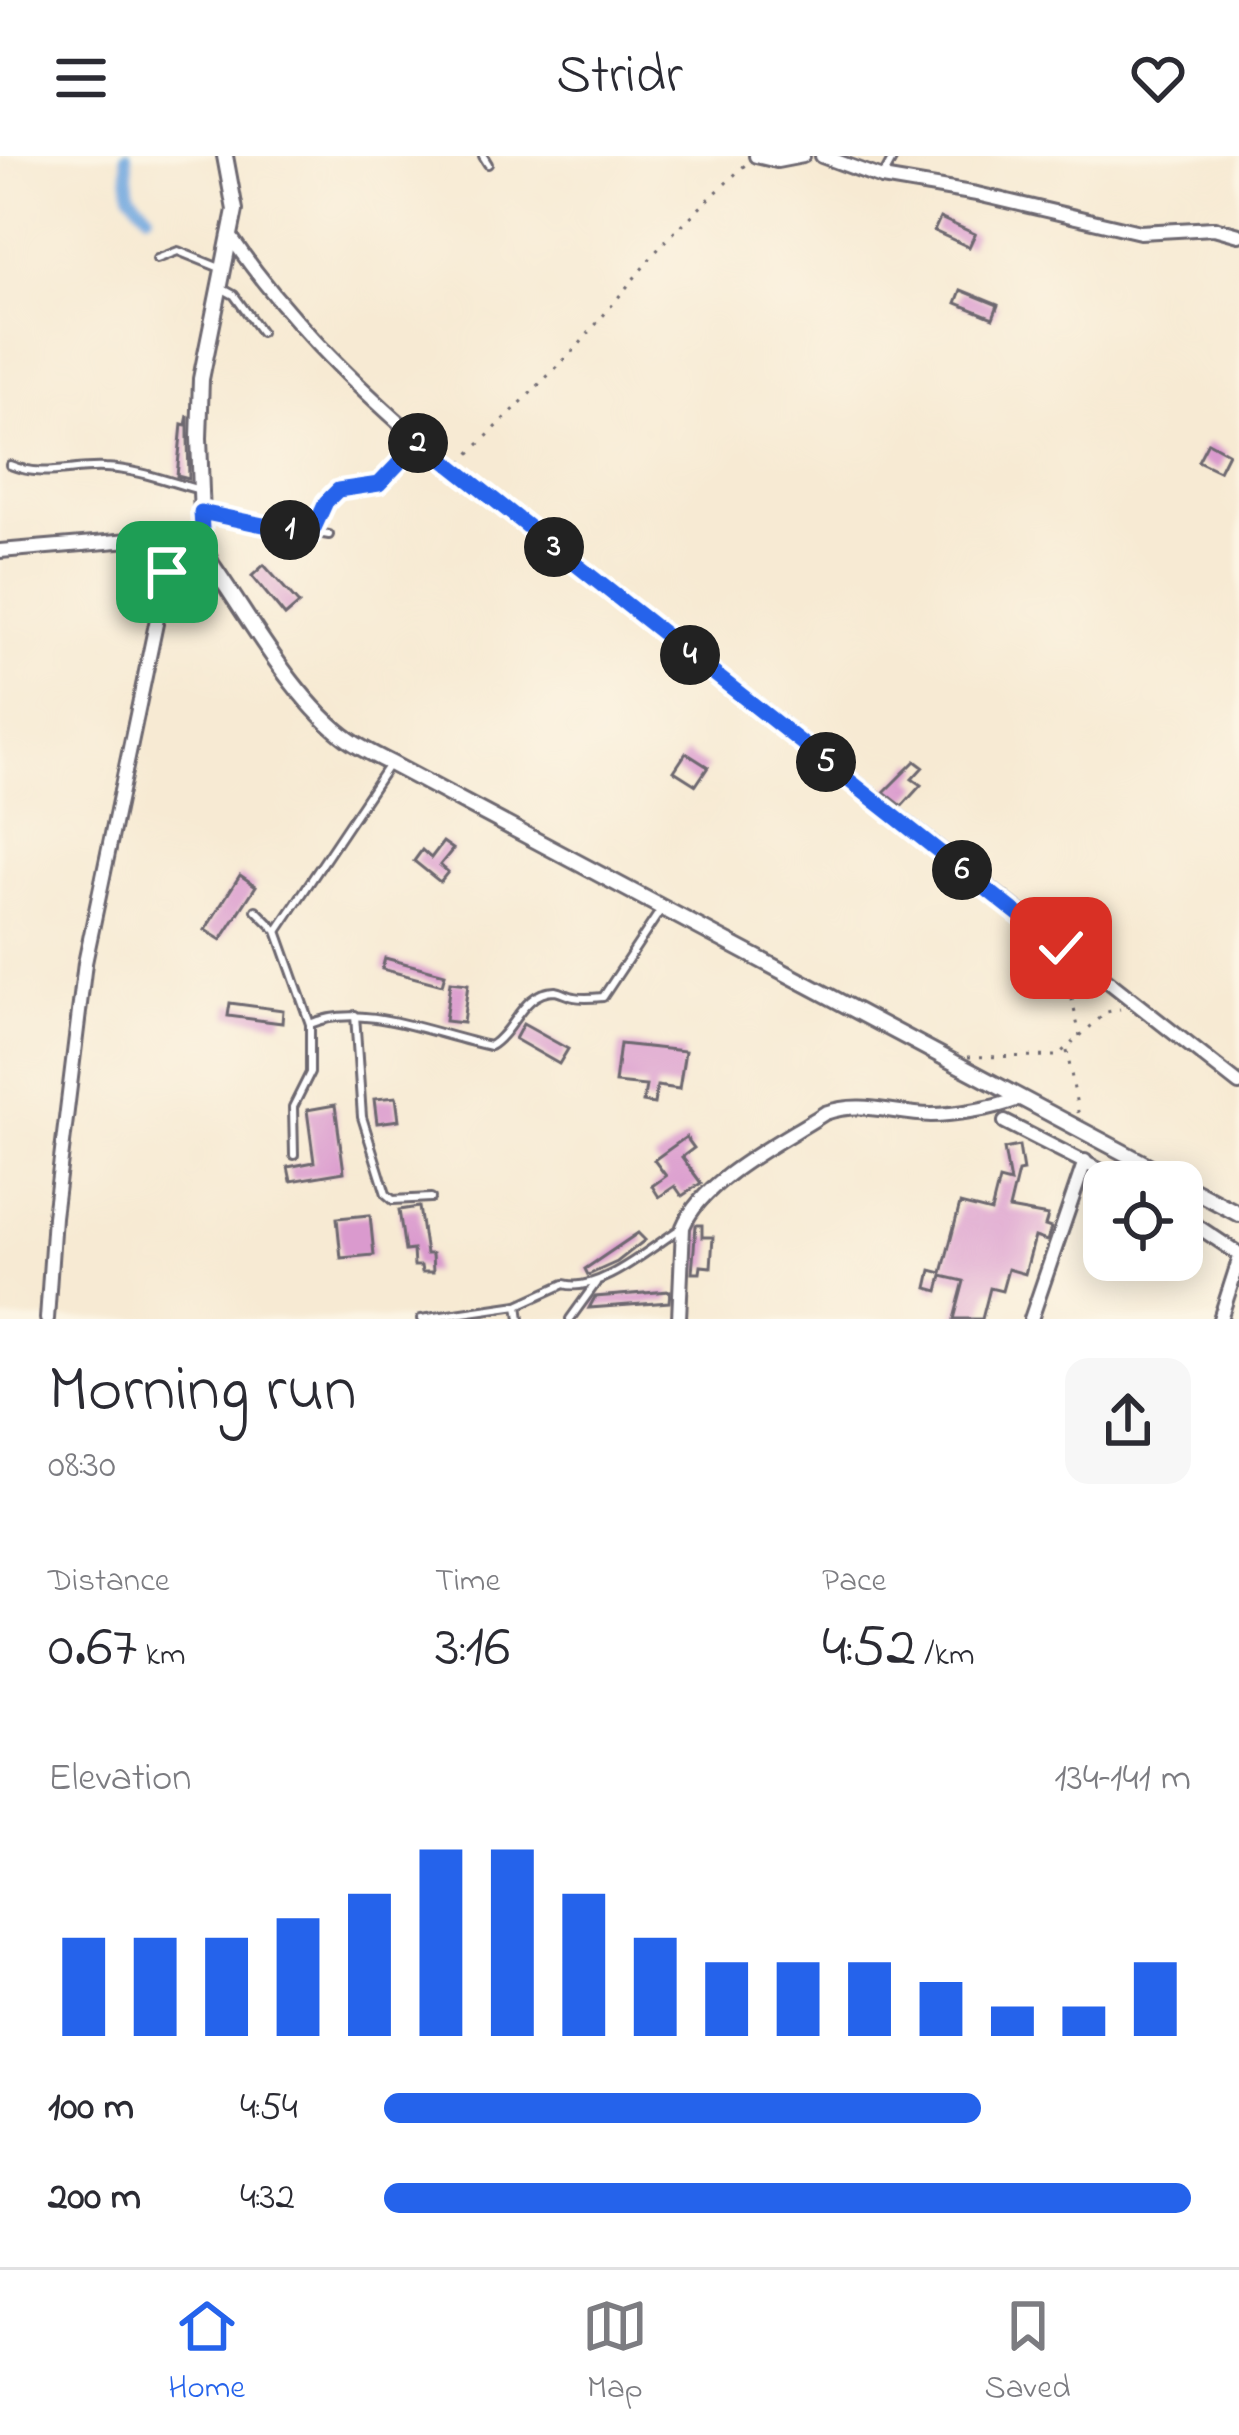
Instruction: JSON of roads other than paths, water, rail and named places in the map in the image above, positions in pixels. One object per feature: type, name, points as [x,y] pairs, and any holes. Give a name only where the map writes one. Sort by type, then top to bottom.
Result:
[{"type":"street","points":[[225,156],[235,210],[201,379],[203,545],[293,681],[347,739],[390,764],[1139,1161]]},
{"type":"street","points":[[756,156],[777,161],[803,156]]},
{"type":"street","points":[[822,156],[882,178],[977,194],[1140,232],[1214,229],[1239,235]]},
{"type":"street","points":[[231,237],[258,277],[356,386],[420,441],[1239,1084]]},
{"type":"street","points":[[0,551],[130,540],[203,545]]},
{"type":"street","points":[[47,1319],[54,1217],[85,963],[173,545]]},
{"type":"street","points":[[679,1319],[683,1227],[712,1186],[824,1113],[862,1106],[934,1115],[1002,1106],[1017,1099]]},
{"type":"street","points":[[1006,1122],[1085,1161]]},
{"type":"street","points":[[1031,1319],[1083,1167]]},
{"type":"street","points":[[1203,1195],[1239,1214]]},
{"type":"street","points":[[1203,1231],[1239,1257],[1220,1319]]},
{"type":"lane","points":[[882,178],[894,156]]},
{"type":"lane","points":[[157,259],[178,251],[224,269]]},
{"type":"lane","points":[[220,287],[234,295],[261,332]]},
{"type":"lane","points":[[311,535],[326,502],[338,490],[379,484],[420,441]]},
{"type":"lane","points":[[10,465],[27,472],[61,474],[110,468],[200,490]]},
{"type":"lane","points":[[201,512],[329,535]]},
{"type":"lane","points":[[278,931],[390,764]]},
{"type":"lane","points":[[310,1024],[328,1016],[356,1015],[490,1046],[503,1039],[534,997],[554,991],[578,999],[603,997],[662,908]]},
{"type":"lane","points":[[256,910],[278,931],[310,1024],[310,1073],[293,1107],[294,1155]]},
{"type":"lane","points":[[356,1015],[362,1117],[386,1194],[393,1200],[430,1198]]},
{"type":"lane","points":[[421,1319],[518,1305],[564,1284],[577,1288],[597,1282],[683,1227]]},
{"type":"lane","points":[[570,1319],[597,1282]]},
{"type":"lane","points":[[518,1305],[520,1319]]},
{"type":"waterway","points":[[126,156],[130,194],[148,213]]}]
